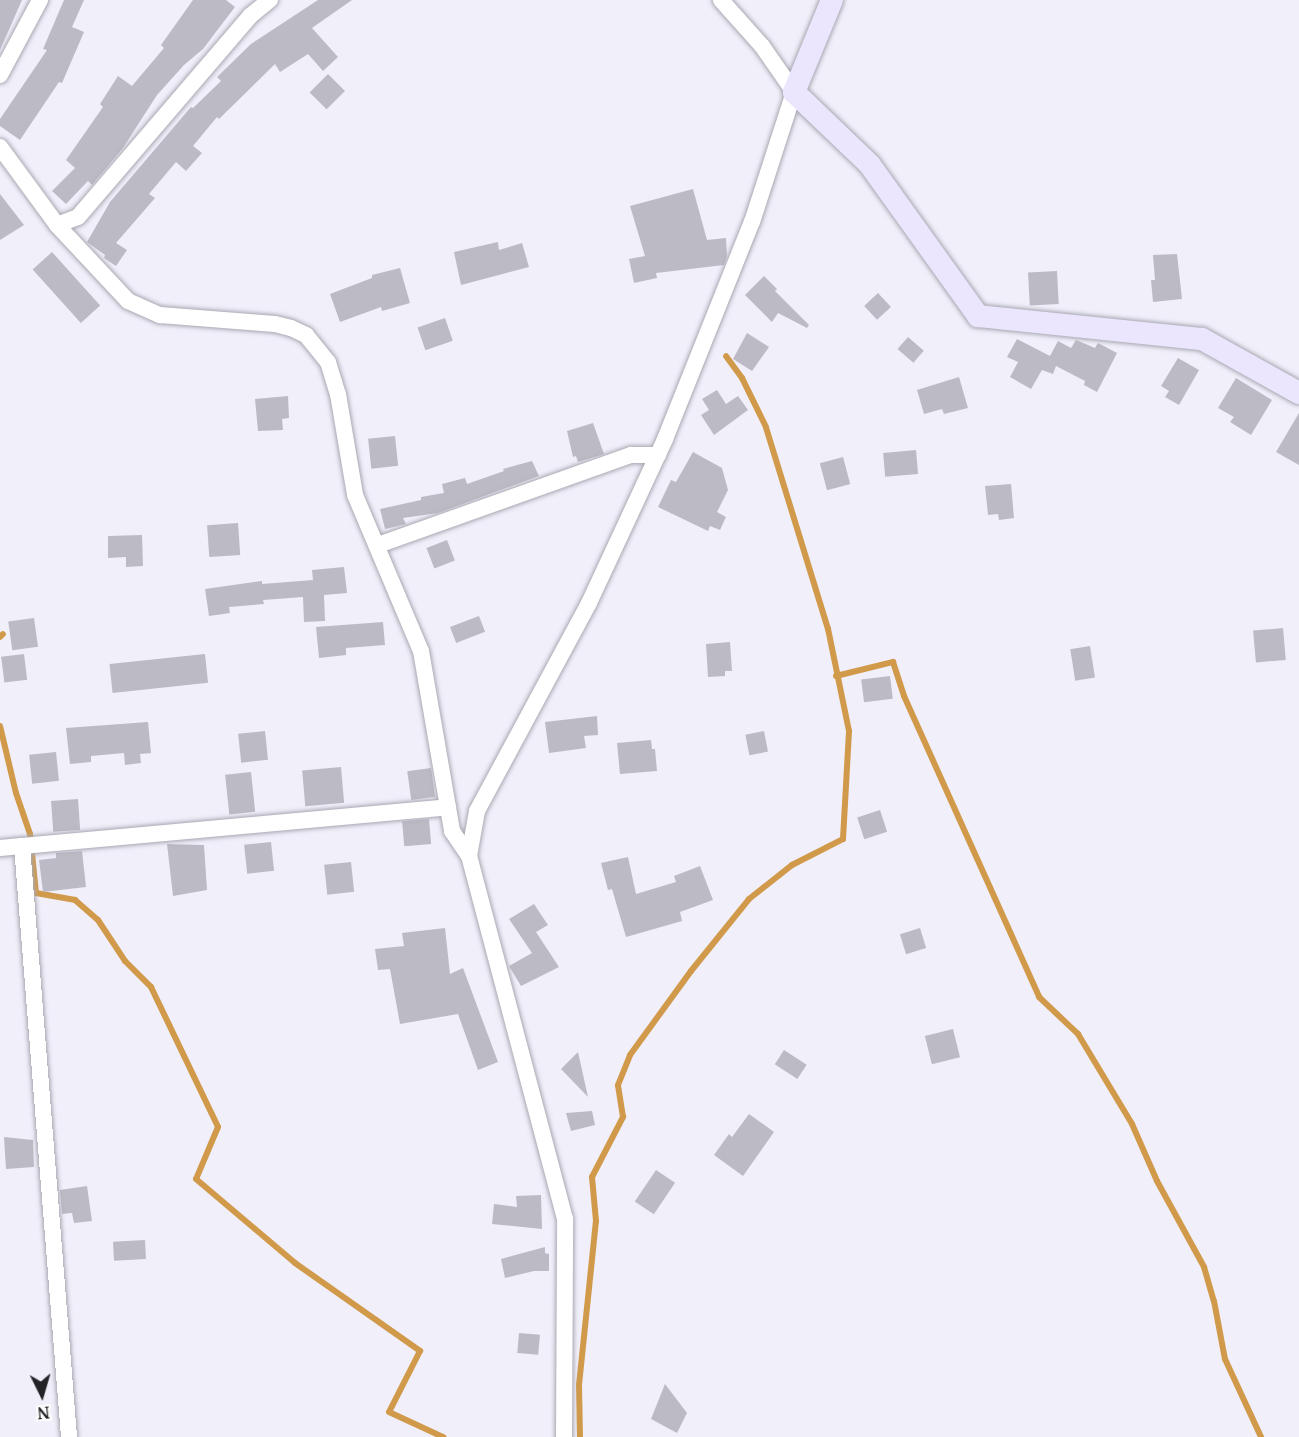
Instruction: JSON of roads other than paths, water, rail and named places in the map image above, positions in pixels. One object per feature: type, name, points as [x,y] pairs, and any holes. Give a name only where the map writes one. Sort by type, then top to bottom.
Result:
[{"type":"street","points":[[0,75],[40,0]]},
{"type":"street","points":[[57,225],[78,217],[250,16],[270,0]]},
{"type":"street","points":[[721,0],[762,46],[794,92],[870,165],[978,316],[1202,339],[1299,393]]},
{"type":"street","points":[[469,856],[477,811],[589,603],[658,455],[752,222],[794,92],[832,0]]},
{"type":"street","points":[[0,147],[57,225],[128,301],[143,310],[177,317],[275,324],[306,335],[328,362],[335,378],[355,495],[421,651],[452,831],[469,856],[565,1219],[564,1437]]},
{"type":"street","points":[[378,545],[631,455],[658,455]]},
{"type":"street","points":[[0,848],[448,807]]},
{"type":"street","points":[[22,846],[69,1437]]},
{"type":"waterway","points":[[580,1437],[579,1385],[596,1221],[592,1177],[623,1117],[618,1085],[630,1055],[691,971],[749,899],[792,865],[843,839],[849,731],[828,629],[766,427],[742,378],[726,356]]},
{"type":"waterway","points":[[0,637],[3,634]]},
{"type":"waterway","points":[[836,676],[893,662],[904,696],[1039,997],[1078,1034],[1132,1124],[1157,1181],[1204,1267],[1214,1301],[1225,1359],[1261,1437]]},
{"type":"waterway","points":[[0,726],[16,793],[30,834],[36,893],[75,900],[98,920],[125,961],[151,987],[218,1127],[196,1179],[295,1263],[420,1351],[389,1412],[443,1437]]}]
